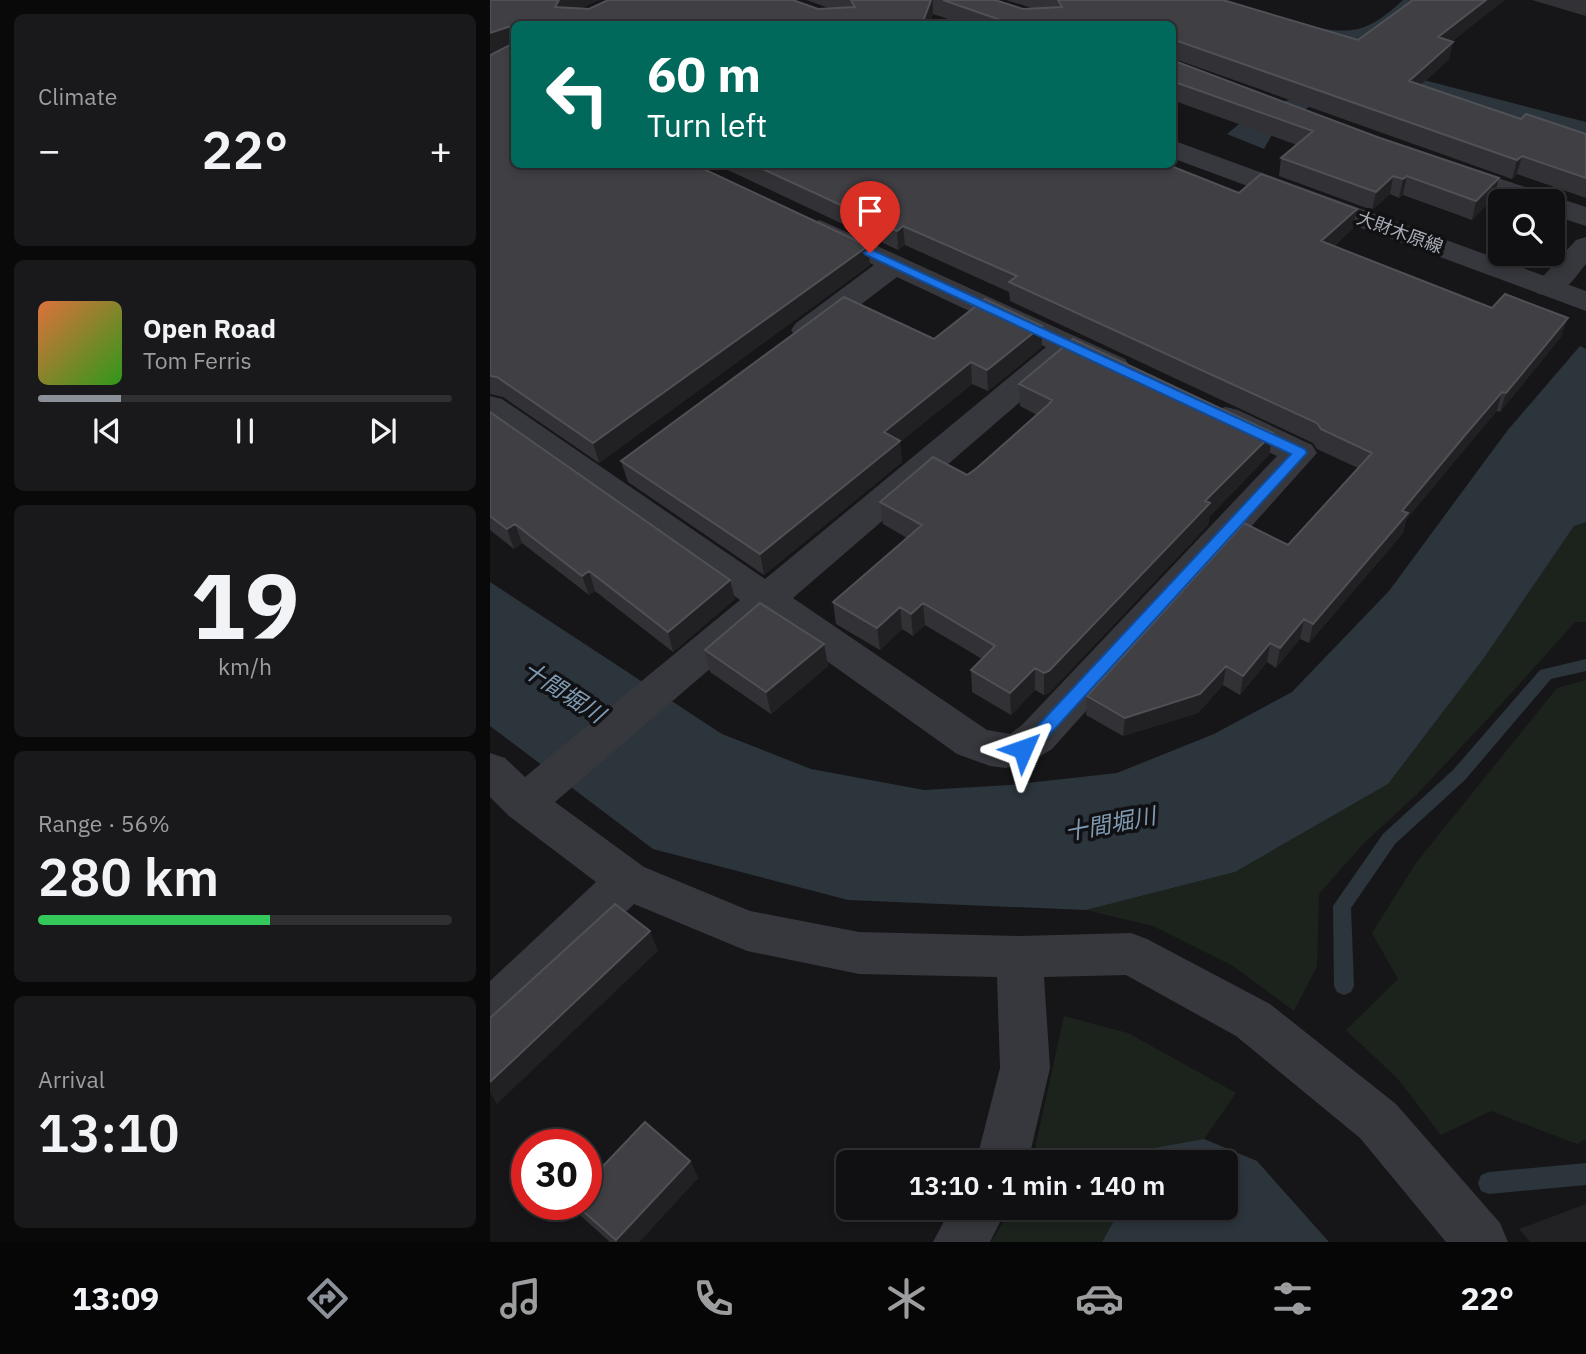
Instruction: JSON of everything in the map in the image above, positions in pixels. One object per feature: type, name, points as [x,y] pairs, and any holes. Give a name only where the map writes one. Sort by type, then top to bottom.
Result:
[{"type":"street","name":"大財木原線","points":[[1176,149],[1586,302]]},
{"type":"street","points":[[1425,161],[1506,189]]},
{"type":"street","points":[[1565,210],[1586,217]]},
{"type":"street","points":[[794,217],[1141,379]]},
{"type":"street","points":[[1549,288],[1586,246]]},
{"type":"street","points":[[786,345],[895,264]]},
{"type":"street","points":[[524,803],[1068,345]]},
{"type":"street","points":[[490,407],[610,475],[767,600],[972,741],[991,751],[1023,749],[1037,737],[1300,453],[1203,407]]},
{"type":"street","points":[[490,770],[524,803],[628,881],[747,931],[846,950],[1019,957],[1131,954],[1253,1020],[1378,1121],[1481,1242]]},
{"type":"street","points":[[490,1012],[628,881]]},
{"type":"street","points":[[1005,1150],[1025,1068],[1019,957]]},
{"type":"street","points":[[960,1242],[974,1220]]},
{"type":"shaded area","points":[[1586,522],[1586,622],[1575,622],[1417,794],[1362,845],[1319,894],[1317,966],[1294,1011],[1233,966],[1153,926],[1086,910],[1235,872],[1388,784],[1484,658],[1574,526]]},
{"type":"shaded area","points":[[1586,680],[1586,1139],[1577,1144],[1491,1111],[1441,1135],[1398,1079],[1346,1030],[1398,979],[1372,933],[1416,863],[1557,688]]},
{"type":"shaded area","points":[[1064,1016],[1128,1033],[1236,1093],[1204,1139],[1154,1150],[1035,1150]]},
{"type":"shaded area","points":[[1586,1204],[1586,1242],[1530,1242],[1519,1229]]},
{"type":"shaded area","points":[[1005,1220],[1114,1220],[1102,1242],[991,1242]]},
{"type":"water","points":[[1403,0],[1426,0],[1416,78],[1586,122],[1586,141],[1325,96],[1274,131],[1264,149],[1227,134],[1261,106],[1294,99],[1299,26],[1355,30],[1377,21]]},
{"type":"water","name":"十間堀川","points":[[1580,346],[1586,349],[1586,522],[1574,526],[1484,658],[1388,784],[1235,872],[1086,910],[848,900],[653,849],[490,726],[490,582],[722,734],[811,769],[924,790],[1010,785],[1117,773],[1214,734],[1292,692],[1389,591],[1507,431]]},
{"type":"water","points":[[1204,1139],[1230,1150],[1153,1150]]},
{"type":"water","points":[[1238,1153],[1257,1161],[1329,1242],[1102,1242],[1114,1220],[1238,1220]]},
{"type":"building","points":[[490,0],[559,0],[555,7],[589,9],[608,0],[793,0],[818,9],[855,7],[851,0],[931,0],[923,21],[511,21],[511,26],[490,33]]},
{"type":"building","points":[[943,0],[995,0],[1023,9],[1062,7],[1058,0],[1223,0],[1358,40],[1413,0],[1486,0],[1438,37],[1453,42],[1409,81],[1521,119],[1526,114],[1586,134],[1586,178],[1522,156],[1517,160],[1176,40],[1176,21],[1003,21]]},
{"type":"building","points":[[511,44],[511,168],[702,168],[868,246],[593,443],[497,377],[490,376],[490,55]]},
{"type":"building","points":[[1176,62],[1380,138],[1499,178],[1476,201],[1407,176],[1403,179],[1393,176],[1376,192],[1281,158],[1313,131],[1176,82]]},
{"type":"building","points":[[761,168],[1176,168],[1239,193],[1261,174],[1357,209],[1321,241],[1492,308],[1505,294],[1568,318],[1506,393],[1502,392],[1466,434],[1402,511],[1408,513],[1313,624],[1304,619],[1280,648],[1270,643],[1243,676],[1226,666],[1200,694],[1125,718],[1087,696],[1244,523],[1288,545],[1372,453],[1321,429],[1317,423],[1009,282],[1017,276],[903,226],[897,231]]},
{"type":"building","points":[[844,297],[934,339],[985,299],[1042,326],[987,370],[971,362],[884,432],[900,441],[760,554],[621,461]]},
{"type":"building","points":[[1073,339],[1273,433],[1205,501],[1210,503],[1049,671],[1044,673],[1035,668],[1010,693],[971,670],[995,646],[923,603],[911,614],[900,607],[877,628],[833,602],[922,525],[880,502],[933,457],[967,475],[977,468],[1052,400],[1019,384]]},
{"type":"building","points":[[490,412],[730,580],[668,632],[589,571],[582,576],[515,524],[507,529],[490,516]]},
{"type":"building","points":[[760,603],[824,644],[766,692],[705,650]]},
{"type":"building","points":[[615,904],[650,931],[490,1082],[490,1018]]},
{"type":"building","points":[[645,1122],[690,1161],[616,1240],[593,1220],[602,1220],[602,1167]]},
{"type":"waterway","points":[[1344,986],[1342,906],[1389,839],[1459,775],[1546,674],[1586,665]]},
{"type":"waterway","points":[[1489,1183],[1586,1174]]},
{"type":"route","points":[[870,253],[1300,453],[1023,749]]}]
